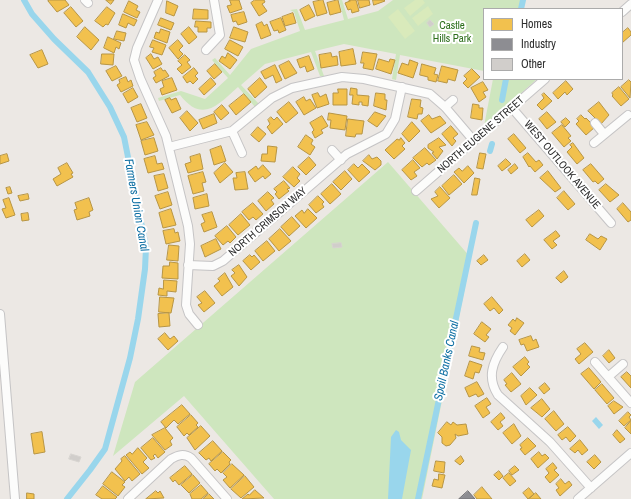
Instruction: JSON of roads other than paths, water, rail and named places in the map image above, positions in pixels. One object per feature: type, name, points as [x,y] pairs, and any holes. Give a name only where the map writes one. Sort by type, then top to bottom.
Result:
[{"type":"street","points":[[158,0],[131,60],[152,103],[169,147],[189,233],[186,305],[189,314],[198,326]]},
{"type":"street","points":[[206,50],[220,35],[214,0]]},
{"type":"street","points":[[623,11],[631,4]]},
{"type":"street","points":[[169,147],[232,131],[272,98],[292,88],[342,77],[364,79],[430,94],[445,107],[474,141]]},
{"type":"street","name":"NORTH EUGENE STREET","points":[[416,191],[544,80]]},
{"type":"street","name":"NORTH CRIMSON WAY","points":[[188,265],[213,266],[223,262],[341,160],[353,151],[386,134],[396,119],[402,87]]},
{"type":"street","points":[[445,107],[453,100]]},
{"type":"street","name":"WEST OUTLOOK AVENUE","points":[[512,108],[611,223]]},
{"type":"street","points":[[594,143],[630,115]]},
{"type":"street","points":[[595,123],[604,134]]},
{"type":"street","points":[[232,131],[242,153]]},
{"type":"street","points":[[332,150],[341,160]]},
{"type":"street","points":[[0,314],[15,499]]},
{"type":"street","points":[[503,347],[496,358],[491,374],[494,389],[498,395],[550,442],[591,488]]},
{"type":"street","points":[[595,362],[631,403]]},
{"type":"street","points":[[608,377],[623,364]]},
{"type":"street","points":[[578,499],[631,453]]},
{"type":"street","points":[[128,499],[171,459],[176,456],[184,455],[190,458],[227,499]]},
{"type":"water","points":[[596,417],[603,425],[599,429],[592,421]]},
{"type":"water","points":[[396,430],[399,432],[401,440],[411,450],[402,499],[388,499],[391,437]]},
{"type":"waterway","name":"Farmers Union Canal","points":[[24,0],[32,14],[54,39],[88,72],[110,107],[124,137],[146,247],[145,269],[138,319],[130,358],[105,449],[67,499]]},
{"type":"waterway","name":"Spoil Banks Canal","points":[[521,8],[523,0]]},
{"type":"waterway","points":[[502,100],[506,80]]},
{"type":"waterway","name":"Spoil Banks Canal","points":[[490,151],[492,144]]},
{"type":"waterway","name":"Spoil Banks Canal","points":[[418,499],[476,223]]},
{"type":"park label","name":"Castle Hills Park","points":[[452,32]]}]
